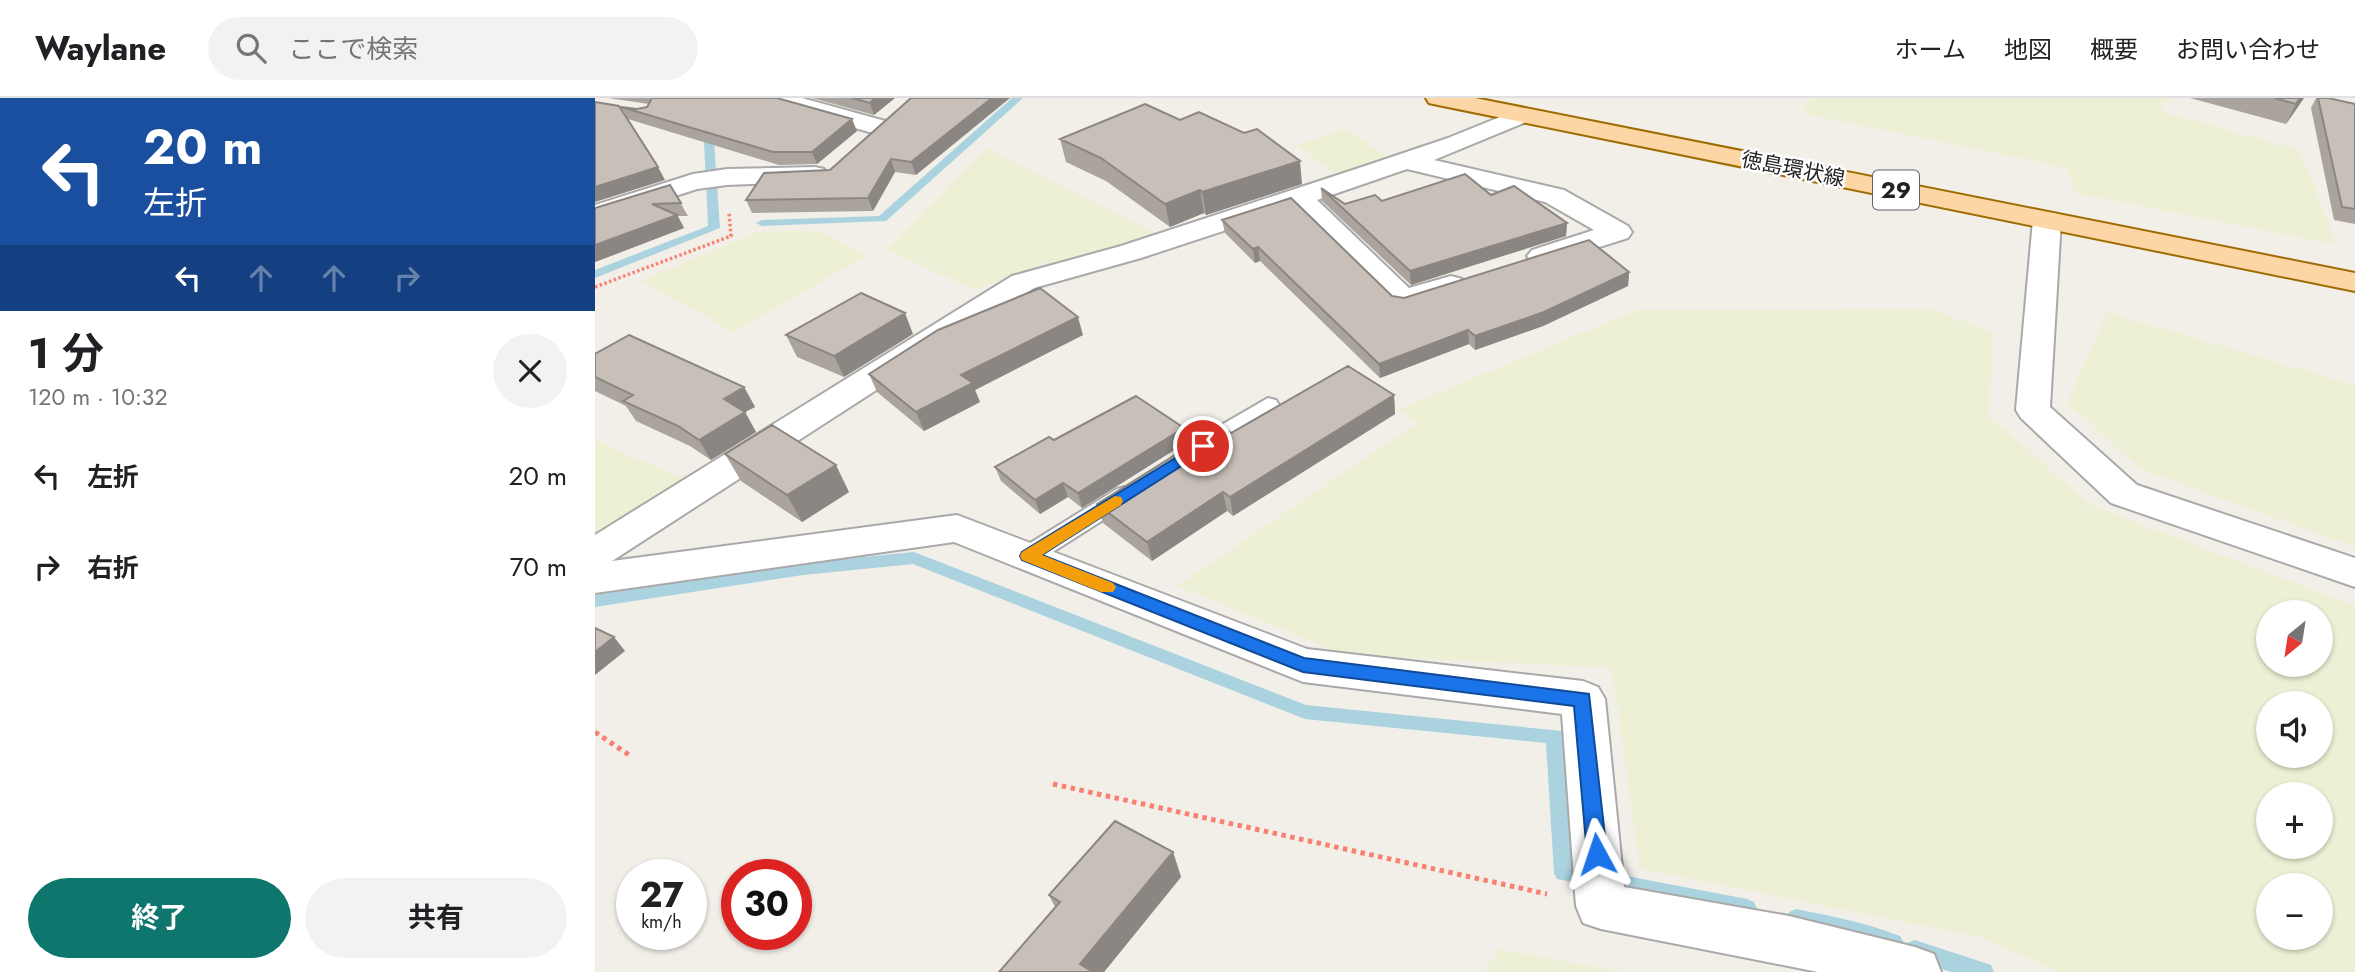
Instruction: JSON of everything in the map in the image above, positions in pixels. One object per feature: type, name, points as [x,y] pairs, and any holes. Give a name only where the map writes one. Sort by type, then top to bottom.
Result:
[{"type":"main road","name":"徳島環状線","points":[[1438,98],[2355,282]]},
{"type":"street","points":[[775,98],[879,128]]},
{"type":"street","points":[[595,554],[1023,282],[1131,251],[1406,161],[1522,115]]},
{"type":"street","points":[[1406,161],[1554,196],[1618,232],[1517,264]]},
{"type":"street","points":[[595,215],[693,182],[727,177],[825,175],[834,167]]},
{"type":"street","points":[[1298,197],[1404,300],[1480,276]]},
{"type":"street","points":[[2046,220],[2033,410],[2124,494],[2355,573]]},
{"type":"street","points":[[595,578],[957,528],[1303,665],[1583,699],[1601,906],[1789,940],[1915,972]]},
{"type":"lane","points":[[1177,462],[1268,405]]},
{"type":"lane","points":[[1028,556],[1143,484]]},
{"type":"path","points":[[595,286],[731,236],[727,177]]},
{"type":"path","points":[[595,732],[632,757]]},
{"type":"path","points":[[1053,784],[1601,906]]},
{"type":"green space","points":[[1812,98],[2170,98],[2160,111],[2300,150],[2337,245],[2075,193],[2067,168],[1801,113]]},
{"type":"green space","points":[[1347,129],[1390,159],[1338,177],[1297,145]]},
{"type":"green space","points":[[987,148],[1157,234],[1014,275],[973,290],[887,249]]},
{"type":"green space","points":[[818,230],[867,256],[733,332],[641,281],[757,232]]},
{"type":"green space","points":[[1931,309],[1993,332],[1989,416],[2091,505],[2355,606],[2355,972],[2060,972],[1979,937],[1640,869],[1612,668],[1345,655],[1177,586],[1417,423],[1399,409],[1637,310]]},
{"type":"green space","points":[[2107,312],[2355,385],[2355,547],[2142,470],[2067,403]]},
{"type":"green space","points":[[595,440],[691,482],[595,539]]},
{"type":"green space","points":[[1499,949],[1623,972],[1484,972]]},
{"type":"building","points":[[652,98],[777,98],[852,119],[812,152],[773,152],[621,107],[647,107]]},
{"type":"building","points":[[852,98],[875,98],[870,103]]},
{"type":"building","points":[[911,98],[992,98],[911,162],[891,159],[868,198],[746,200],[764,173],[830,170]]},
{"type":"building","points":[[2274,98],[2300,98],[2296,104]]},
{"type":"building","points":[[2318,98],[2355,104],[2355,209],[2342,207]]},
{"type":"building","points":[[595,102],[619,106],[658,167],[595,187]]},
{"type":"building","points":[[1145,104],[1180,120],[1199,112],[1244,133],[1257,129],[1300,161],[1202,192],[1200,190],[1165,204],[1101,158],[1060,139]]},
{"type":"building","points":[[1465,174],[1491,195],[1514,186],[1567,223],[1410,271],[1321,188],[1345,204],[1375,195],[1382,201]]},
{"type":"building","points":[[670,185],[681,203],[652,204],[677,215],[595,245],[595,208]]},
{"type":"building","points":[[1291,198],[1392,296],[1404,298],[1589,240],[1629,272],[1544,312],[1475,336],[1468,330],[1379,364],[1258,247],[1253,249],[1222,220]]},
{"type":"building","points":[[1040,288],[1078,317],[961,375],[973,383],[916,412],[869,374],[938,330]]},
{"type":"building","points":[[861,293],[905,313],[834,356],[786,335]]},
{"type":"building","points":[[629,335],[744,387],[724,399],[745,412],[699,440],[678,426],[623,401],[633,395],[595,377],[595,354]]},
{"type":"building","points":[[1348,366],[1394,395],[1230,497],[1223,492],[1147,542],[1097,504],[1202,438],[1205,441],[1225,429],[1231,433]]},
{"type":"building","points":[[1136,396],[1184,428],[1078,493],[1063,483],[1035,500],[995,467],[1049,437],[1054,440]]},
{"type":"building","points":[[772,425],[836,465],[787,495],[725,454]]},
{"type":"building","points":[[595,628],[614,637],[595,652]]},
{"type":"building","points":[[1115,821],[1173,852],[1080,964],[1093,972],[999,972],[1060,902],[1049,895]]},
{"type":"waterway","points":[[762,223],[882,219],[1018,98]]},
{"type":"waterway","points":[[595,274],[714,228],[709,141],[695,134]]},
{"type":"waterway","points":[[595,601],[803,569],[914,558],[1305,712],[1555,736],[1564,873],[1747,909]]},
{"type":"waterway","points":[[1796,919],[1851,930],[1893,943]]},
{"type":"waterway","points":[[1915,950],[1983,972]]},
{"type":"slow traffic","points":[[1107,587],[1028,556],[1115,501]]},
{"type":"route","points":[[1203,446],[1028,556],[1303,665],[1583,699],[1597,854]]}]
